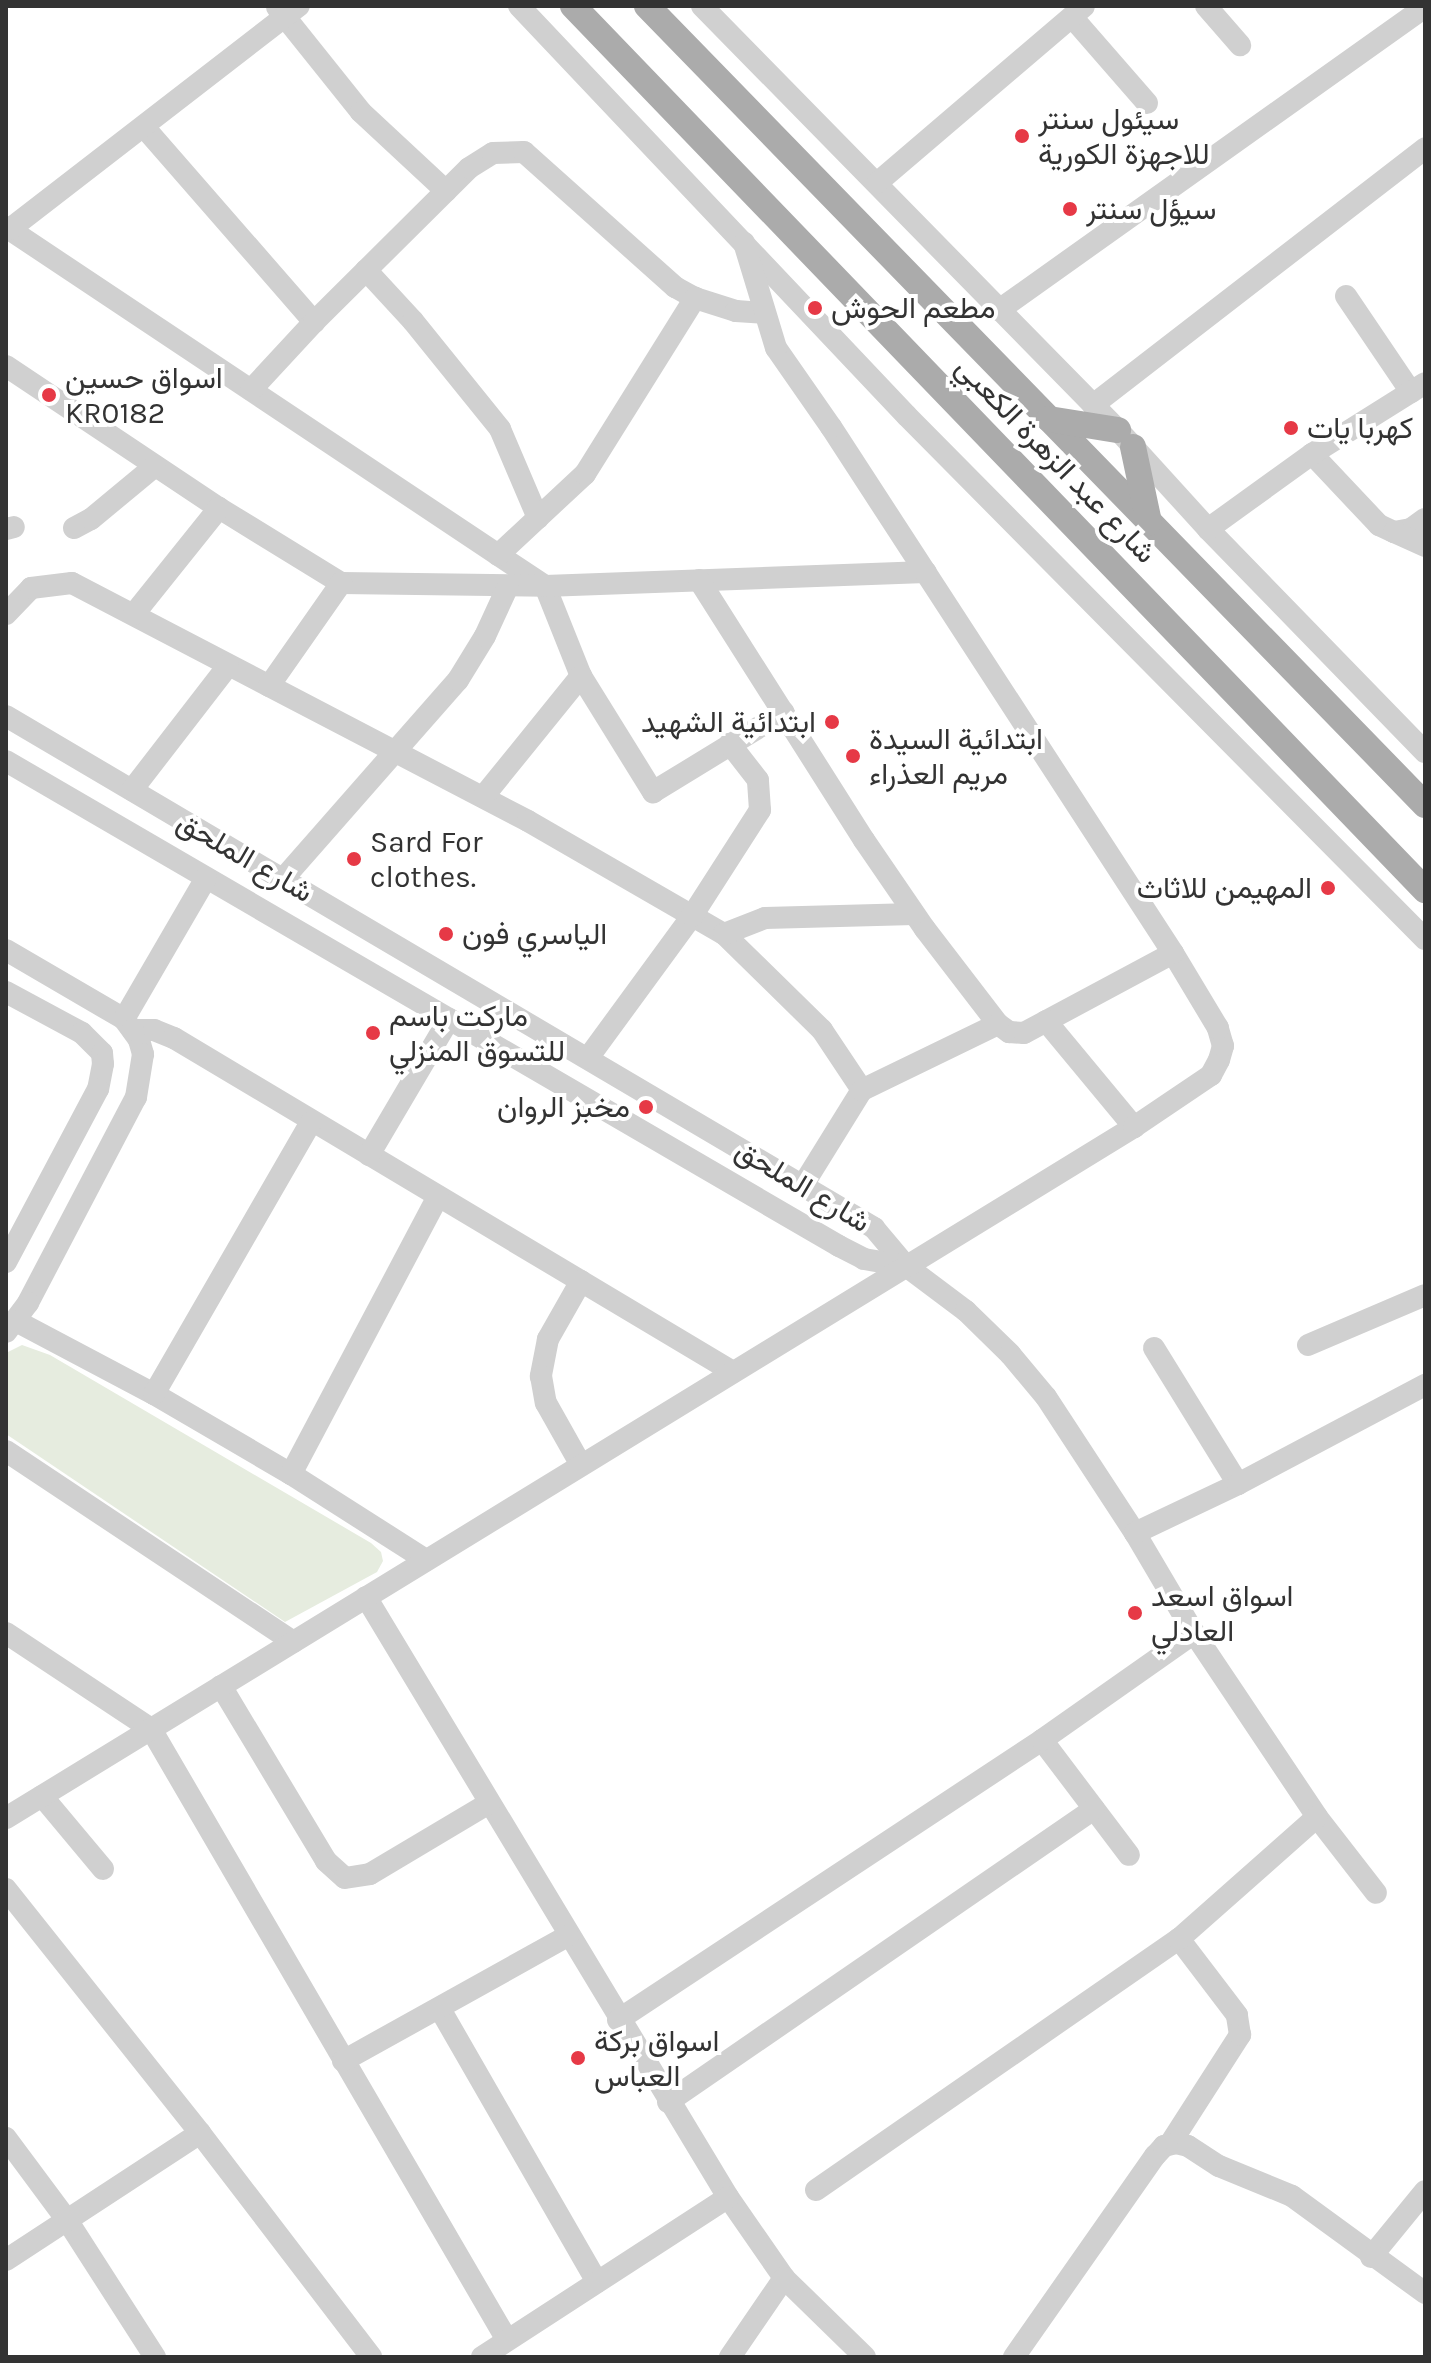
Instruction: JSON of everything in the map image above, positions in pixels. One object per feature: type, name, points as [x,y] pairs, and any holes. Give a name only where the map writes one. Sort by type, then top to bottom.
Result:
[{"type":"main road","name":"شارع عبد الزهرة الكعبي","points":[[573,6],[1425,890]]},
{"type":"main road","name":"شارع عبد الزهرة الكعبي","points":[[647,6],[1425,805]]},
{"type":"main road","points":[[1049,419],[1125,439],[1149,522]]},
{"type":"street","points":[[519,6],[907,416],[1425,939]]},
{"type":"street","points":[[702,6],[1093,405],[1208,529],[1425,752]]},
{"type":"street","points":[[722,6],[724,29]]},
{"type":"street","points":[[1206,6],[1240,45]]},
{"type":"street","points":[[999,310],[1425,7]]},
{"type":"street","points":[[446,191],[361,112],[286,10],[144,127],[8,228],[545,586],[581,676],[653,792],[784,712]]},
{"type":"street","points":[[877,183],[1078,11],[1147,103]]},
{"type":"street","points":[[144,127],[314,322]]},
{"type":"street","points":[[1093,405],[1425,148]]},
{"type":"street","points":[[251,390],[314,322],[469,168],[493,153],[524,152],[675,287],[695,298],[736,311],[763,313]]},
{"type":"street","points":[[7,1817],[1134,1127],[1211,1075],[1223,1046],[1218,1028],[1173,953],[926,572],[776,348],[744,243]]},
{"type":"street","points":[[366,270],[413,321],[500,429],[538,518]]},
{"type":"street","points":[[1208,529],[1312,454],[1418,388],[1346,296]]},
{"type":"street","points":[[498,555],[585,474],[695,298]]},
{"type":"street","points":[[6,366],[219,508],[341,583],[545,586],[926,572]]},
{"type":"street","points":[[1312,454],[1379,525],[1425,546]]},
{"type":"street","points":[[74,528],[91,519],[155,466]]},
{"type":"street","points":[[134,614],[219,508]]},
{"type":"street","points":[[1394,532],[1411,529],[1425,519]]},
{"type":"street","points":[[699,580],[914,914],[998,1024],[1009,1032],[1024,1033],[1173,953]]},
{"type":"street","points":[[6,614],[31,588],[52,583],[72,583],[483,797],[724,934],[822,1030],[862,1090]]},
{"type":"street","points":[[269,686],[341,583]]},
{"type":"street","points":[[283,879],[458,680],[485,636],[508,586]]},
{"type":"street","points":[[132,790],[228,666]]},
{"type":"street","points":[[483,797],[581,676]]},
{"type":"street","name":"شارع الملحق","points":[[6,716],[874,1228],[906,1266]]},
{"type":"street","points":[[588,1058],[692,916],[760,810],[758,780],[730,744]]},
{"type":"street","name":"شارع الملحق","points":[[6,761],[851,1253],[878,1262],[906,1266]]},
{"type":"street","points":[[128,1025],[206,878]]},
{"type":"street","points":[[724,934],[765,918],[914,914]]},
{"type":"street","points":[[6,950],[128,1025],[164,1033],[733,1372]]},
{"type":"street","points":[[6,992],[82,1033],[102,1053],[103,1064],[98,1089],[6,1262]]},
{"type":"street","points":[[369,1155],[449,1019]]},
{"type":"street","points":[[1046,1021],[1134,1127]]},
{"type":"street","points":[[803,1185],[862,1090],[998,1024]]},
{"type":"street","points":[[128,1025],[143,1054],[136,1097],[11,1326],[154,1394],[291,1474],[426,1560]]},
{"type":"street","points":[[154,1394],[311,1122]]},
{"type":"street","points":[[291,1474],[438,1196]]},
{"type":"street","points":[[906,1266],[966,1311],[1010,1354],[1046,1397],[1135,1533],[1194,1633],[1317,1817],[1376,1893]]},
{"type":"street","points":[[581,1281],[548,1339],[541,1376],[546,1403],[581,1465]]},
{"type":"street","points":[[1308,1345],[1425,1295]]},
{"type":"street","points":[[1154,1348],[1238,1484]]},
{"type":"street","points":[[1135,1533],[1238,1484],[1425,1386]]},
{"type":"street","points":[[6,1451],[293,1642]]},
{"type":"street","points":[[366,1597],[618,2020],[728,2197],[784,2278],[865,2357]]},
{"type":"street","points":[[6,1633],[151,1729],[507,2340]]},
{"type":"street","points":[[618,2020],[1042,1740],[1194,1633]]},
{"type":"street","points":[[221,1686],[326,1861],[345,1878],[370,1874],[489,1803]]},
{"type":"street","points":[[1042,1740],[1129,1855]]},
{"type":"street","points":[[42,1796],[103,1869]]},
{"type":"street","points":[[668,2102],[1094,1809]]},
{"type":"street","points":[[816,2190],[1179,1939],[1317,1817]]},
{"type":"street","points":[[6,1889],[200,2133],[371,2357]]},
{"type":"street","points":[[343,2061],[568,1936]]},
{"type":"street","points":[[1014,2357],[1155,2156],[1170,2144],[1240,2035],[1237,2015],[1179,1939]]},
{"type":"street","points":[[440,2009],[597,2282]]},
{"type":"street","points":[[6,2260],[200,2133]]},
{"type":"street","points":[[6,2138],[67,2220],[155,2357]]},
{"type":"street","points":[[1170,2144],[1183,2143],[1219,2166],[1292,2196],[1371,2257],[1425,2293]]},
{"type":"street","points":[[1371,2257],[1425,2191]]},
{"type":"street","points":[[482,2357],[728,2197]]},
{"type":"street","points":[[730,2357],[784,2278]]},
{"type":"shaded area","points":[[22,1345],[50,1355],[371,1543],[381,1552],[383,1561],[377,1572],[285,1622],[6,1434],[6,1353]]},
{"type":"place","name":"سيئول سنتر للاجهزة الكورية","points":[[1022,136]]},
{"type":"place","name":"سيؤل سنتر","points":[[1070,209]]},
{"type":"place","name":"مطعم الحوش","points":[[815,308]]},
{"type":"place","name":"اسواق حسين KR0182","points":[[49,395]]},
{"type":"place","name":"كهربا يات","points":[[1291,428]]},
{"type":"place","name":"ابتدائية الشهيد","points":[[832,722]]},
{"type":"place","name":"ابتدائية السيدة مريم العذراء","points":[[853,756]]},
{"type":"place","name":"Sard For clothes.","points":[[354,859]]},
{"type":"place","name":"المهيمن للاثاث","points":[[1328,888]]},
{"type":"place","name":"الياسري فون","points":[[446,934]]},
{"type":"place","name":"ماركت باسم للتسوق المنزلي","points":[[373,1033]]},
{"type":"place","name":"مخبز الروان","points":[[646,1107]]},
{"type":"place","name":"اسواق اسعد العادلي","points":[[1135,1613]]},
{"type":"place","name":"اسواق بركة العباس","points":[[578,2058]]}]
